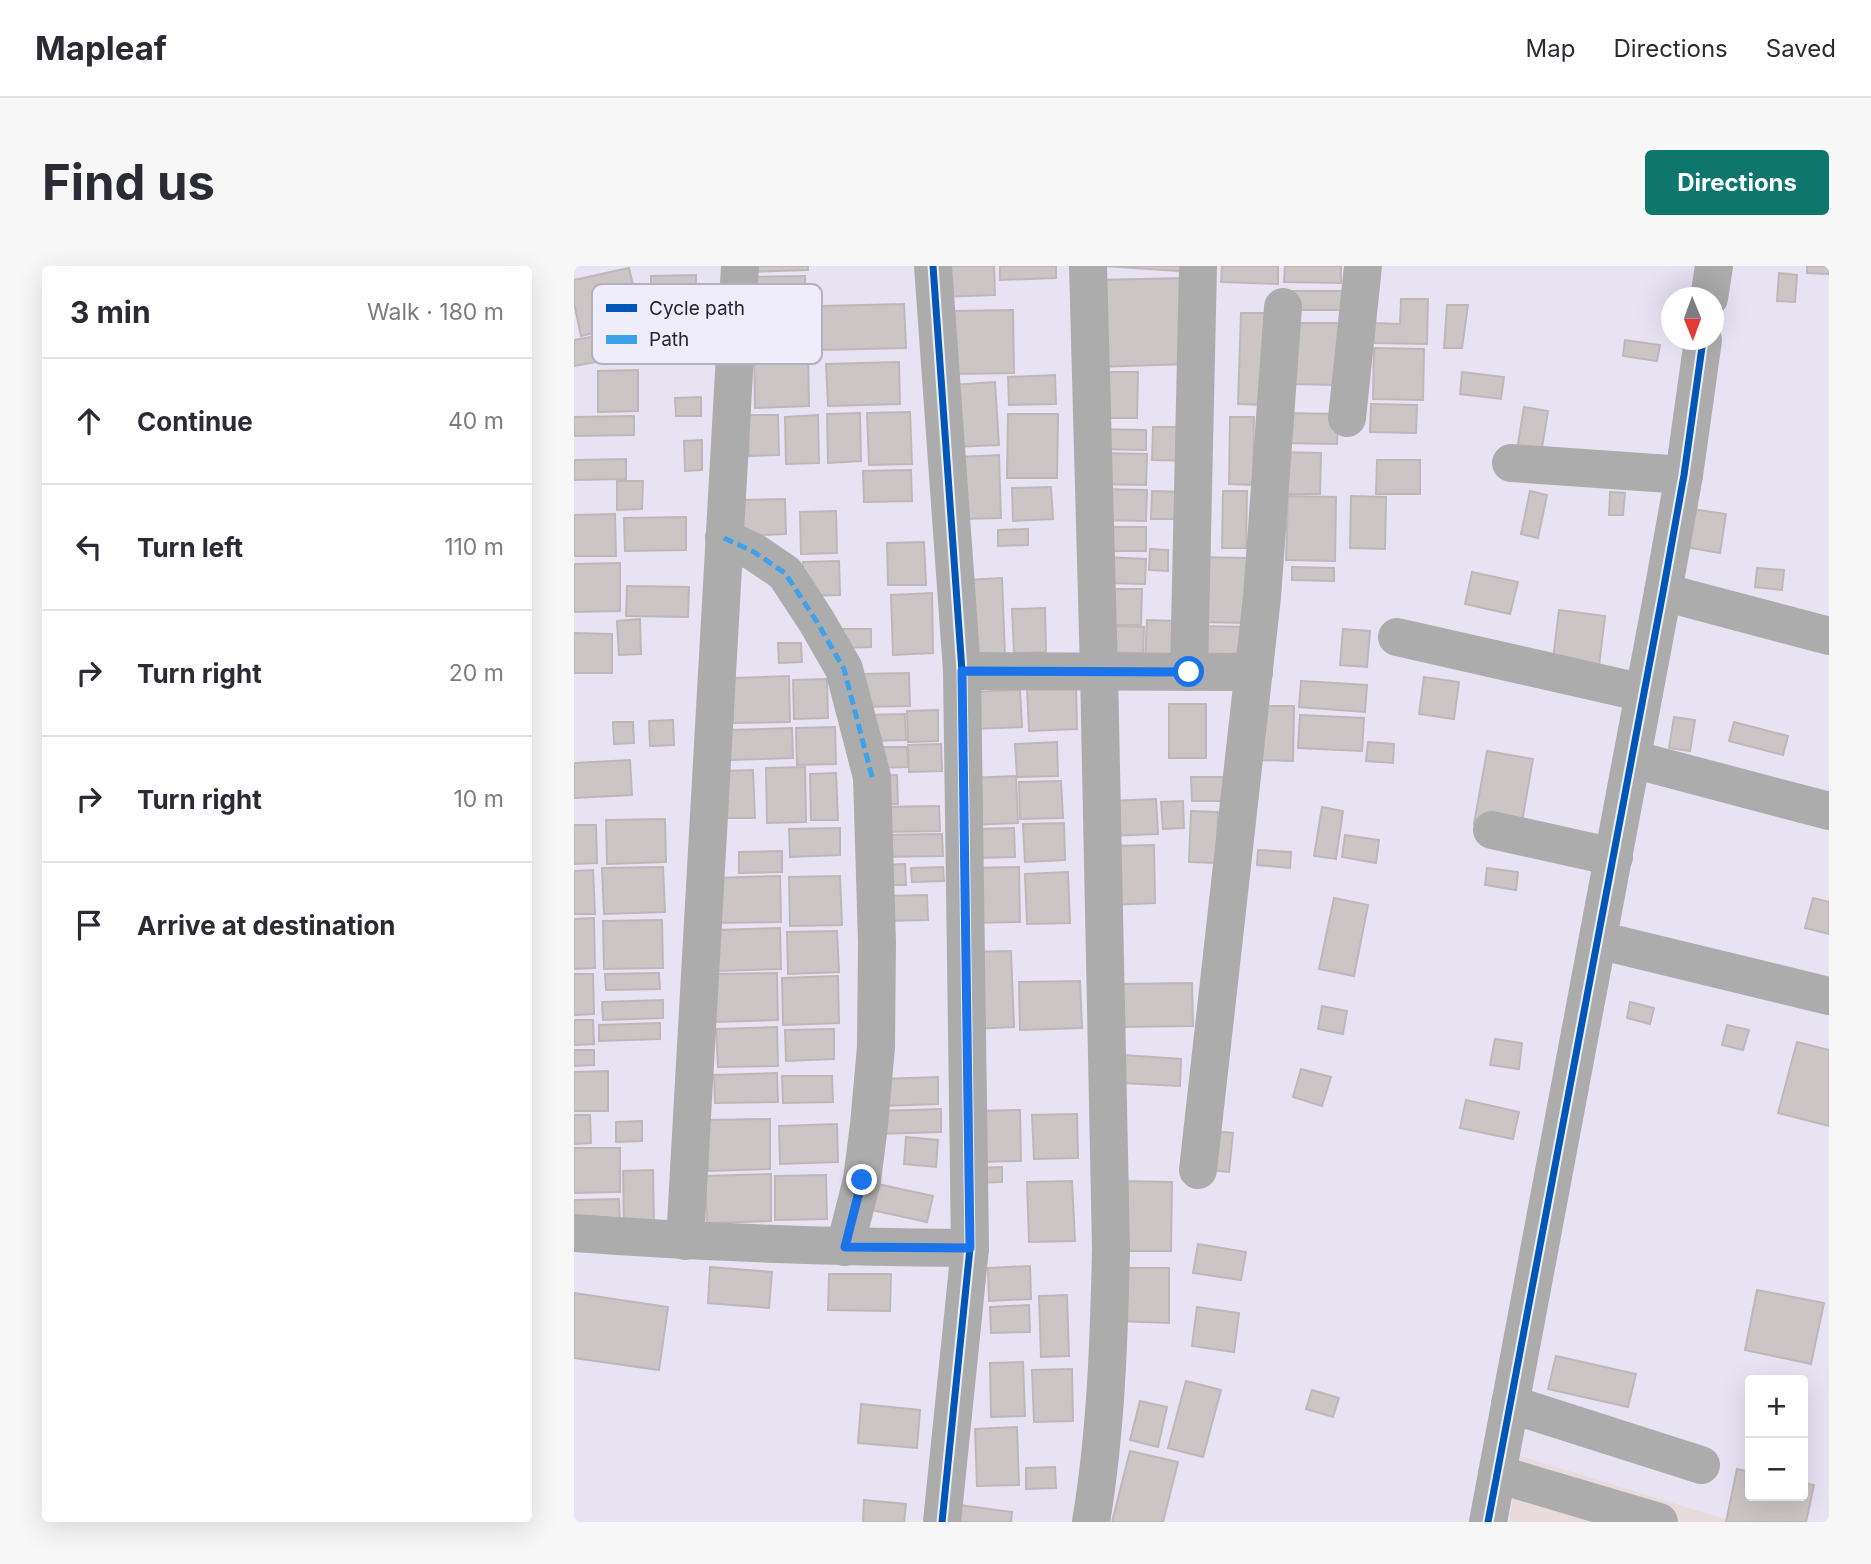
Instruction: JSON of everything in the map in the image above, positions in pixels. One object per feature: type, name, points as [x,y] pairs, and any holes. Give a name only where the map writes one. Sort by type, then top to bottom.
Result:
[{"type":"street","points":[[739,284],[740,266]]},
{"type":"street","points":[[933,266],[962,671],[970,1248],[942,1522]]},
{"type":"street","points":[[1088,266],[1111,1249],[1109,1345],[1098,1483],[1091,1522]]},
{"type":"street","points":[[1189,672],[1198,266]]},
{"type":"street","points":[[1347,418],[1363,266]]},
{"type":"street","points":[[1711,287],[1714,266]]},
{"type":"street","points":[[1198,1170],[1262,597],[1283,307]]},
{"type":"street","points":[[1488,1522],[1663,592],[1684,475],[1702,350]]},
{"type":"street","points":[[685,1241],[734,364]]},
{"type":"street","points":[[1511,463],[1684,475]]},
{"type":"street","points":[[724,538],[754,552],[785,573],[817,622],[844,669],[872,777],[877,942],[876,1047],[862,1180],[845,1247]]},
{"type":"street","points":[[1663,592],[1829,636]]},
{"type":"street","points":[[1397,638],[1644,692]]},
{"type":"street","points":[[962,671],[1254,672]]},
{"type":"street","points":[[1632,759],[1829,811]]},
{"type":"street","points":[[1492,830],[1614,857]]},
{"type":"street","points":[[1598,940],[1829,996]]},
{"type":"street","points":[[574,1233],[685,1241],[970,1248]]},
{"type":"street","points":[[1510,1404],[1701,1465]]},
{"type":"street","points":[[1497,1474],[1659,1522]]},
{"type":"shaded area","points":[[1520,1456],[1735,1522],[1509,1522]]},
{"type":"building","points":[[745,266],[808,266],[808,270],[745,272]]},
{"type":"building","points":[[937,266],[994,266],[995,295],[938,297]]},
{"type":"building","points":[[1000,266],[1056,266],[1056,278],[1000,280]]},
{"type":"building","points":[[1105,266],[1192,266],[1191,272]]},
{"type":"building","points":[[1222,266],[1278,266],[1278,284],[1221,282]]},
{"type":"building","points":[[1285,266],[1341,266],[1341,283],[1284,282]]},
{"type":"building","points":[[1807,266],[1829,266],[1829,274],[1807,273]]},
{"type":"building","points":[[629,268],[633,284],[592,284],[592,333],[581,336],[574,303],[574,280]]},
{"type":"building","points":[[1779,273],[1797,275],[1795,302],[1777,301]]},
{"type":"building","points":[[696,275],[696,284],[651,284],[651,276]]},
{"type":"building","points":[[805,276],[805,284],[753,284],[753,277]]},
{"type":"building","points":[[1186,278],[1189,364],[1096,367],[1094,280]]},
{"type":"building","points":[[1287,291],[1348,291],[1348,310],[1287,310]]},
{"type":"building","points":[[1401,299],[1428,299],[1427,344],[1374,343],[1374,323],[1400,324]]},
{"type":"building","points":[[904,304],[906,348],[822,350],[822,306]]},
{"type":"building","points":[[1447,305],[1468,305],[1462,348],[1444,348]]},
{"type":"building","points":[[1013,310],[1014,373],[955,374],[954,311]]},
{"type":"building","points":[[1241,313],[1268,313],[1265,405],[1238,404]]},
{"type":"building","points":[[1288,323],[1339,323],[1339,385],[1288,384]]},
{"type":"building","points":[[592,337],[592,363],[574,366],[574,340]]},
{"type":"building","points":[[1625,340],[1660,345],[1657,361],[1623,356]]},
{"type":"building","points":[[1374,348],[1424,349],[1423,400],[1373,399]]},
{"type":"building","points":[[899,362],[900,404],[828,406],[826,364]]},
{"type":"building","points":[[754,364],[808,364],[809,406],[755,408]]},
{"type":"building","points":[[638,370],[638,411],[598,412],[598,371]]},
{"type":"building","points":[[1102,372],[1138,372],[1137,418],[1101,418]]},
{"type":"building","points":[[1462,372],[1504,377],[1501,399],[1460,394]]},
{"type":"building","points":[[1055,375],[1056,404],[1009,405],[1008,377]]},
{"type":"building","points":[[995,382],[999,445],[955,447],[951,385]]},
{"type":"building","points":[[701,397],[701,416],[676,416],[675,398]]},
{"type":"building","points":[[1371,404],[1417,405],[1416,433],[1370,432]]},
{"type":"building","points":[[1524,407],[1548,411],[1541,454],[1517,450]]},
{"type":"building","points":[[910,412],[912,464],[869,465],[867,413]]},
{"type":"building","points":[[860,413],[861,461],[828,463],[827,414]]},
{"type":"building","points":[[1286,413],[1338,414],[1337,444],[1286,443]]},
{"type":"building","points":[[1008,414],[1058,414],[1057,478],[1007,478]]},
{"type":"building","points":[[747,415],[778,415],[779,455],[749,456]]},
{"type":"building","points":[[818,415],[819,463],[786,464],[785,417]]},
{"type":"building","points":[[634,416],[634,435],[574,436],[574,417]]},
{"type":"building","points":[[1230,417],[1254,417],[1253,485],[1229,484]]},
{"type":"building","points":[[1153,427],[1193,427],[1193,461],[1152,460]]},
{"type":"building","points":[[1095,429],[1146,430],[1146,450],[1094,449]]},
{"type":"building","points":[[702,440],[702,470],[685,471],[684,441]]},
{"type":"building","points":[[1278,452],[1321,453],[1320,494],[1277,494]]},
{"type":"building","points":[[1095,453],[1147,454],[1146,485],[1094,484]]},
{"type":"building","points":[[999,455],[1001,518],[961,519],[959,457]]},
{"type":"building","points":[[626,459],[626,479],[574,480],[574,460]]},
{"type":"building","points":[[1377,460],[1420,460],[1420,494],[1376,494]]},
{"type":"building","points":[[911,470],[912,501],[864,502],[863,471]]},
{"type":"building","points":[[617,481],[643,481],[642,509],[617,510]]},
{"type":"building","points":[[1051,487],[1053,519],[1013,521],[1012,488]]},
{"type":"building","points":[[1097,489],[1147,490],[1146,521],[1096,520]]},
{"type":"building","points":[[1152,491],[1189,492],[1189,519],[1151,519]]},
{"type":"building","points":[[1223,491],[1247,491],[1246,548],[1222,548]]},
{"type":"building","points":[[1530,491],[1547,495],[1538,538],[1521,534]]},
{"type":"building","points":[[1610,492],[1625,493],[1623,515],[1609,515]]},
{"type":"building","points":[[1288,496],[1336,497],[1335,561],[1286,560]]},
{"type":"building","points":[[1351,496],[1386,497],[1385,549],[1350,548]]},
{"type":"building","points":[[785,499],[786,534],[742,536],[742,500]]},
{"type":"building","points":[[1685,508],[1726,514],[1720,553],[1680,546]]},
{"type":"building","points":[[836,511],[837,553],[801,554],[800,512]]},
{"type":"building","points":[[615,514],[616,556],[574,556],[574,515]]},
{"type":"building","points":[[686,517],[686,550],[625,551],[624,518]]},
{"type":"building","points":[[1100,527],[1146,527],[1146,551],[1100,551]]},
{"type":"building","points":[[1028,529],[1028,545],[998,546],[998,530]]},
{"type":"building","points":[[924,542],[926,585],[888,585],[887,543]]},
{"type":"building","points":[[1150,549],[1168,550],[1168,571],[1149,570]]},
{"type":"building","points":[[1106,557],[1146,559],[1145,584],[1104,583]]},
{"type":"building","points":[[1197,557],[1249,558],[1247,623],[1196,622]]},
{"type":"building","points":[[839,561],[840,595],[804,596],[803,562]]},
{"type":"building","points":[[620,563],[620,611],[574,612],[574,564]]},
{"type":"building","points":[[1292,567],[1334,568],[1334,581],[1292,580]]},
{"type":"building","points":[[1757,568],[1784,570],[1782,590],[1755,587]]},
{"type":"building","points":[[1472,572],[1518,582],[1510,614],[1465,604]]},
{"type":"building","points":[[1002,578],[1005,655],[969,656],[967,580]]},
{"type":"building","points":[[627,586],[689,587],[688,617],[626,616]]},
{"type":"building","points":[[1103,589],[1142,589],[1141,625],[1103,625]]},
{"type":"building","points":[[932,593],[933,653],[893,655],[891,595]]},
{"type":"building","points":[[1045,608],[1046,652],[1014,653],[1012,609]]},
{"type":"building","points":[[1559,610],[1605,616],[1598,674],[1552,668]]},
{"type":"building","points":[[640,619],[641,654],[619,655],[617,621]]},
{"type":"building","points":[[1147,620],[1176,621],[1175,661],[1145,659]]},
{"type":"building","points":[[1104,626],[1144,627],[1143,653],[1103,652]]},
{"type":"building","points":[[1197,626],[1251,627],[1249,668],[1196,666]]},
{"type":"building","points":[[841,629],[871,629],[871,647],[842,648]]},
{"type":"building","points":[[1343,629],[1370,631],[1367,667],[1340,665]]},
{"type":"building","points":[[574,633],[612,634],[612,673],[574,673]]},
{"type":"building","points":[[778,643],[801,643],[802,662],[779,663]]},
{"type":"building","points":[[909,673],[910,706],[859,707],[859,674]]},
{"type":"building","points":[[789,676],[790,722],[733,723],[732,678]]},
{"type":"building","points":[[1424,677],[1459,682],[1454,719],[1419,714]]},
{"type":"building","points":[[827,679],[828,718],[794,719],[793,680]]},
{"type":"building","points":[[1301,681],[1367,685],[1365,712],[1299,707]]},
{"type":"building","points":[[1076,687],[1077,729],[1029,731],[1027,688]]},
{"type":"building","points":[[1020,690],[1022,727],[975,729],[974,692]]},
{"type":"building","points":[[1169,704],[1206,704],[1206,758],[1169,758]]},
{"type":"building","points":[[1259,706],[1294,706],[1293,761],[1258,760]]},
{"type":"building","points":[[938,710],[938,741],[908,742],[907,711]]},
{"type":"building","points":[[905,714],[906,740],[866,741],[865,715]]},
{"type":"building","points":[[1300,715],[1364,718],[1362,751],[1298,748]]},
{"type":"building","points":[[1674,717],[1695,720],[1690,751],[1669,748]]},
{"type":"building","points":[[673,720],[674,745],[650,746],[649,721]]},
{"type":"building","points":[[613,722],[633,722],[634,743],[614,744]]},
{"type":"building","points":[[1734,722],[1788,736],[1783,755],[1729,741]]},
{"type":"building","points":[[835,727],[836,764],[797,765],[796,728]]},
{"type":"building","points":[[792,728],[793,758],[729,760],[729,730]]},
{"type":"building","points":[[1057,742],[1058,776],[1017,777],[1015,744]]},
{"type":"building","points":[[1368,742],[1394,744],[1393,763],[1366,761]]},
{"type":"building","points":[[941,744],[942,771],[909,772],[908,745]]},
{"type":"building","points":[[871,747],[907,747],[908,767],[872,768]]},
{"type":"building","points":[[1487,751],[1533,759],[1520,833],[1474,824]]},
{"type":"building","points":[[630,760],[632,795],[574,798],[574,763]]},
{"type":"building","points":[[805,767],[806,822],[767,823],[766,768]]},
{"type":"building","points":[[753,770],[755,818],[725,818],[724,771]]},
{"type":"building","points":[[836,773],[838,820],[811,820],[810,774]]},
{"type":"building","points":[[897,775],[898,804],[874,804],[872,776]]},
{"type":"building","points":[[1016,776],[1018,823],[968,825],[967,778]]},
{"type":"building","points":[[1191,777],[1225,777],[1225,801],[1192,801]]},
{"type":"building","points":[[1061,781],[1063,818],[1020,819],[1019,782]]},
{"type":"building","points":[[1156,799],[1158,834],[1108,836],[1107,801]]},
{"type":"building","points":[[1183,801],[1184,828],[1163,829],[1161,802]]},
{"type":"building","points":[[939,806],[940,831],[878,832],[878,807]]},
{"type":"building","points":[[1322,807],[1343,811],[1336,859],[1314,856]]},
{"type":"building","points":[[1191,811],[1218,812],[1216,863],[1189,862]]},
{"type":"building","points":[[665,819],[666,862],[607,864],[606,820]]},
{"type":"building","points":[[1064,823],[1065,860],[1025,862],[1023,824]]},
{"type":"building","points":[[574,825],[596,825],[597,863],[574,864]]},
{"type":"building","points":[[840,828],[840,855],[790,857],[789,829]]},
{"type":"building","points":[[1014,828],[1015,857],[977,858],[976,829]]},
{"type":"building","points":[[942,834],[943,856],[879,857],[878,835]]},
{"type":"building","points":[[1345,835],[1379,840],[1376,863],[1342,857]]},
{"type":"building","points":[[1154,845],[1155,903],[1111,905],[1109,846]]},
{"type":"building","points":[[1258,850],[1291,852],[1290,868],[1257,865]]},
{"type":"building","points":[[782,851],[782,872],[739,873],[739,852]]},
{"type":"building","points":[[905,864],[906,885],[880,885],[879,865]]},
{"type":"building","points":[[663,867],[665,912],[604,914],[602,868]]},
{"type":"building","points":[[943,867],[944,881],[912,882],[911,868]]},
{"type":"building","points":[[1019,867],[1020,922],[970,923],[968,868]]},
{"type":"building","points":[[1487,868],[1518,872],[1516,890],[1485,885]]},
{"type":"building","points":[[593,870],[595,914],[574,914],[574,871]]},
{"type":"building","points":[[1068,872],[1070,923],[1027,924],[1025,874]]},
{"type":"building","points":[[780,876],[781,922],[713,923],[712,878]]},
{"type":"building","points":[[840,876],[842,925],[790,926],[789,877]]},
{"type":"building","points":[[927,895],[928,920],[886,921],[885,896]]},
{"type":"building","points":[[1334,898],[1368,905],[1354,976],[1319,969]]},
{"type":"building","points":[[1813,898],[1829,902],[1829,934],[1805,928]]},
{"type":"building","points":[[594,918],[595,968],[574,969],[574,919]]},
{"type":"building","points":[[662,920],[663,968],[604,969],[603,921]]},
{"type":"building","points":[[780,928],[781,969],[716,971],[716,930]]},
{"type":"building","points":[[837,931],[839,972],[788,974],[787,932]]},
{"type":"building","points":[[1011,951],[1014,1027],[972,1029],[970,952]]},
{"type":"building","points":[[659,973],[660,989],[606,990],[605,974]]},
{"type":"building","points":[[777,973],[778,1020],[713,1022],[712,974]]},
{"type":"building","points":[[574,974],[593,974],[594,1014],[574,1015]]},
{"type":"building","points":[[838,976],[839,1023],[783,1025],[782,978]]},
{"type":"building","points":[[1080,981],[1082,1028],[1020,1030],[1019,982]]},
{"type":"building","points":[[1192,983],[1193,1026],[1118,1027],[1117,984]]},
{"type":"building","points":[[663,1000],[663,1018],[603,1020],[602,1002]]},
{"type":"building","points":[[1630,1002],[1654,1008],[1650,1024],[1627,1018]]},
{"type":"building","points":[[1322,1006],[1347,1011],[1343,1034],[1318,1029]]},
{"type":"building","points":[[574,1020],[593,1020],[594,1044],[574,1045]]},
{"type":"building","points":[[660,1023],[660,1039],[599,1041],[599,1025]]},
{"type":"building","points":[[1727,1025],[1749,1030],[1743,1050],[1722,1045]]},
{"type":"building","points":[[777,1027],[778,1066],[718,1067],[716,1029]]},
{"type":"building","points":[[834,1029],[834,1059],[786,1061],[785,1030]]},
{"type":"building","points":[[1495,1039],[1522,1043],[1519,1069],[1490,1065]]},
{"type":"building","points":[[1797,1042],[1829,1050],[1829,1126],[1778,1113]]},
{"type":"building","points":[[574,1050],[594,1050],[594,1065],[574,1066]]},
{"type":"building","points":[[1124,1055],[1181,1059],[1180,1086],[1122,1083]]},
{"type":"building","points":[[1301,1069],[1331,1077],[1322,1106],[1293,1097]]},
{"type":"building","points":[[608,1071],[608,1111],[574,1111],[574,1072]]},
{"type":"building","points":[[777,1073],[778,1102],[715,1103],[714,1075]]},
{"type":"building","points":[[782,1076],[832,1076],[833,1102],[783,1103]]},
{"type":"building","points":[[938,1077],[938,1104],[881,1106],[881,1079]]},
{"type":"building","points":[[1466,1100],[1519,1112],[1513,1139],[1460,1128]]},
{"type":"building","points":[[941,1109],[941,1132],[876,1134],[875,1111]]},
{"type":"building","points":[[1020,1110],[1021,1161],[976,1162],[974,1111]]},
{"type":"building","points":[[1077,1114],[1078,1158],[1034,1159],[1032,1115]]},
{"type":"building","points":[[574,1115],[590,1115],[591,1143],[574,1144]]},
{"type":"building","points":[[770,1119],[770,1169],[708,1171],[707,1120]]},
{"type":"building","points":[[642,1121],[642,1141],[616,1142],[616,1122]]},
{"type":"building","points":[[837,1124],[838,1162],[780,1164],[779,1126]]},
{"type":"building","points":[[1203,1130],[1233,1133],[1229,1172],[1199,1169]]},
{"type":"building","points":[[906,1137],[938,1140],[936,1167],[904,1164]]},
{"type":"building","points":[[574,1148],[620,1148],[620,1192],[574,1193]]},
{"type":"building","points":[[1002,1167],[1002,1182],[971,1183],[970,1168]]},
{"type":"building","points":[[653,1170],[654,1227],[624,1228],[623,1171]]},
{"type":"building","points":[[771,1174],[771,1221],[707,1223],[705,1176]]},
{"type":"building","points":[[826,1175],[827,1219],[775,1220],[775,1176]]},
{"type":"building","points":[[1072,1181],[1075,1241],[1029,1242],[1027,1182]]},
{"type":"building","points":[[1122,1181],[1172,1182],[1171,1251],[1122,1251]]},
{"type":"building","points":[[873,1183],[933,1196],[927,1222],[867,1209]]},
{"type":"building","points":[[619,1199],[620,1226],[574,1226],[574,1200]]},
{"type":"building","points":[[1198,1244],[1246,1252],[1241,1280],[1193,1273]]},
{"type":"building","points":[[1030,1266],[1031,1299],[989,1301],[988,1268]]},
{"type":"building","points":[[710,1267],[772,1272],[769,1308],[708,1303]]},
{"type":"building","points":[[1117,1268],[1169,1268],[1169,1323],[1118,1321]]},
{"type":"building","points":[[829,1274],[891,1274],[890,1311],[828,1310]]},
{"type":"building","points":[[1757,1290],[1824,1303],[1811,1364],[1745,1350]]},
{"type":"building","points":[[574,1293],[668,1307],[659,1370],[574,1358]]},
{"type":"building","points":[[1067,1295],[1069,1356],[1041,1357],[1039,1296]]},
{"type":"building","points":[[1029,1305],[1030,1332],[991,1333],[990,1307]]},
{"type":"building","points":[[1197,1307],[1239,1313],[1234,1352],[1192,1346]]},
{"type":"building","points":[[1556,1356],[1636,1374],[1628,1407],[1548,1389]]},
{"type":"building","points":[[1023,1362],[1025,1416],[991,1417],[990,1363]]},
{"type":"building","points":[[1072,1369],[1073,1421],[1034,1422],[1032,1370]]},
{"type":"building","points":[[1186,1381],[1221,1390],[1203,1457],[1168,1448]]},
{"type":"building","points":[[1312,1390],[1339,1398],[1333,1417],[1306,1409]]},
{"type":"building","points":[[1140,1401],[1167,1407],[1158,1447],[1130,1440]]},
{"type":"building","points":[[861,1404],[920,1410],[917,1448],[858,1443]]},
{"type":"building","points":[[1017,1427],[1019,1485],[977,1486],[975,1429]]},
{"type":"building","points":[[1130,1451],[1178,1462],[1163,1522],[1112,1522]]},
{"type":"building","points":[[1055,1467],[1056,1488],[1026,1489],[1026,1468]]},
{"type":"building","points":[[1737,1469],[1745,1471],[1745,1501],[1808,1501],[1808,1484],[1814,1485],[1806,1522],[1726,1522]]},
{"type":"building","points":[[864,1500],[906,1504],[904,1522],[863,1522]]},
{"type":"building","points":[[960,1505],[1012,1512],[1011,1522],[958,1522]]},
{"type":"marked path","points":[[724,538],[754,552],[785,573],[817,622],[844,669],[872,777]]},
{"type":"cycle path","points":[[933,266],[962,671],[970,1248],[942,1522]]},
{"type":"cycle path","points":[[1488,1522],[1663,592],[1684,475],[1702,350]]},
{"type":"route","points":[[862,1180],[845,1247],[970,1248],[962,671],[1189,672]]}]
